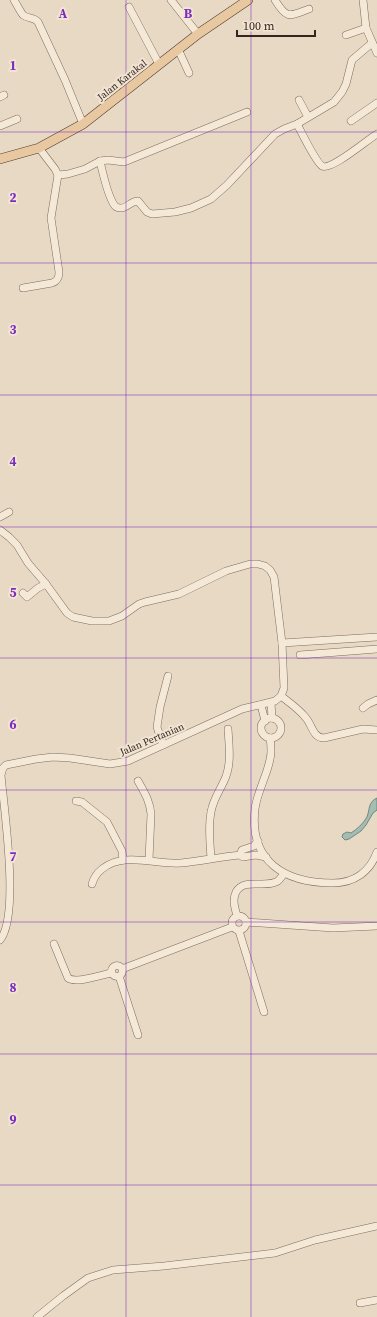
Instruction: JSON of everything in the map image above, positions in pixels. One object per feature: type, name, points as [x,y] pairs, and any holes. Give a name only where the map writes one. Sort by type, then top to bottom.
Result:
[{"type":"main road","name":"Jalan Karakal","points":[[0,159],[39,148],[83,124],[178,49],[248,0]]},
{"type":"street","points":[[14,0],[24,15],[34,18],[38,22],[65,80],[83,124]]},
{"type":"street","points":[[171,0],[198,34]]},
{"type":"street","points":[[275,0],[283,12],[288,15],[293,15],[309,8]]},
{"type":"street","points":[[363,0],[366,28],[377,52]]},
{"type":"street","points":[[129,7],[160,64]]},
{"type":"street","points":[[346,35],[366,28]]},
{"type":"street","points":[[100,161],[105,180],[115,206],[121,208],[136,201],[140,202],[149,213],[174,212],[191,208],[212,199],[275,134],[297,124],[334,102],[346,84],[352,60],[372,43]]},
{"type":"street","points":[[178,49],[189,73]]},
{"type":"street","points":[[299,100],[308,117]]},
{"type":"street","points":[[351,121],[377,103]]},
{"type":"street","points":[[58,175],[68,174],[100,161],[108,160],[124,162],[247,112]]},
{"type":"street","points":[[0,126],[17,119]]},
{"type":"street","points":[[297,124],[316,158],[322,166],[325,167],[340,160],[377,134]]},
{"type":"street","points":[[23,288],[52,283],[59,277],[52,218],[58,175],[39,148]]},
{"type":"street","points":[[0,517],[9,512]]},
{"type":"street","points":[[0,530],[10,537],[17,545],[28,563],[46,584],[67,613],[73,617],[92,621],[109,621],[122,616],[139,604],[178,594],[226,571],[250,564],[265,566],[270,570],[274,577],[282,643],[284,688],[281,696],[304,715],[319,738],[363,728],[377,730]]},
{"type":"street","points":[[23,593],[27,597],[38,588],[46,584]]},
{"type":"street","points":[[282,643],[377,636]]},
{"type":"street","points":[[300,655],[377,649]]},
{"type":"street","points":[[163,745],[157,726],[168,676]]},
{"type":"street","name":"Jalan Pertanian","points":[[0,940],[5,934],[8,923],[10,893],[1,775],[3,768],[6,765],[53,758],[70,758],[103,763],[118,763],[143,755],[238,710],[271,703],[279,699],[281,696]]},
{"type":"street","points":[[363,708],[377,700]]},
{"type":"street","points":[[271,703],[272,718]]},
{"type":"street","points":[[261,705],[265,721]]},
{"type":"street","points":[[270,738],[262,731],[262,726],[265,721],[272,718]]},
{"type":"street","points":[[270,738],[278,735],[281,727],[279,722],[272,718]]},
{"type":"street","points":[[211,858],[211,812],[215,798],[228,770],[230,753],[228,729]]},
{"type":"street","points":[[270,738],[270,760],[256,808],[255,819],[258,841],[262,851],[271,864],[284,874],[301,880],[338,883],[348,882],[363,875],[373,861],[377,852]]},
{"type":"street","points":[[138,781],[148,799],[150,806],[149,860]]},
{"type":"street","points":[[76,801],[82,802],[107,822],[122,851],[123,860]]},
{"type":"street","points":[[240,855],[242,850],[254,846],[258,841]]},
{"type":"street","points":[[92,884],[94,877],[105,866],[123,860],[149,860],[169,863],[240,855],[243,857],[256,855],[266,857]]},
{"type":"street","points":[[237,916],[234,903],[235,895],[239,888],[246,884],[266,884],[278,881],[284,874]]},
{"type":"street","points":[[237,916],[244,918],[246,922],[333,928],[377,926]]},
{"type":"street","points":[[232,927],[232,922],[237,916]]},
{"type":"street","points":[[239,931],[245,927],[246,922]]},
{"type":"street","points":[[232,927],[239,931],[264,1012]]},
{"type":"street","points":[[122,969],[232,927]]},
{"type":"street","points":[[54,944],[70,980],[78,981],[111,973],[114,976],[119,976]]},
{"type":"street","points":[[111,973],[115,966],[119,966],[122,969]]},
{"type":"street","points":[[119,976],[122,974],[122,969]]},
{"type":"street","points":[[119,976],[138,1035]]},
{"type":"street","points":[[37,1317],[88,1278],[113,1270],[164,1266],[275,1253],[315,1240],[377,1226]]},
{"type":"street","points":[[360,1303],[377,1300]]},
{"type":"shaded area","points":[[377,798],[377,810],[373,813],[366,825],[361,831],[345,840],[342,837],[343,834],[347,832],[351,833],[362,824],[367,817],[372,802]]}]
